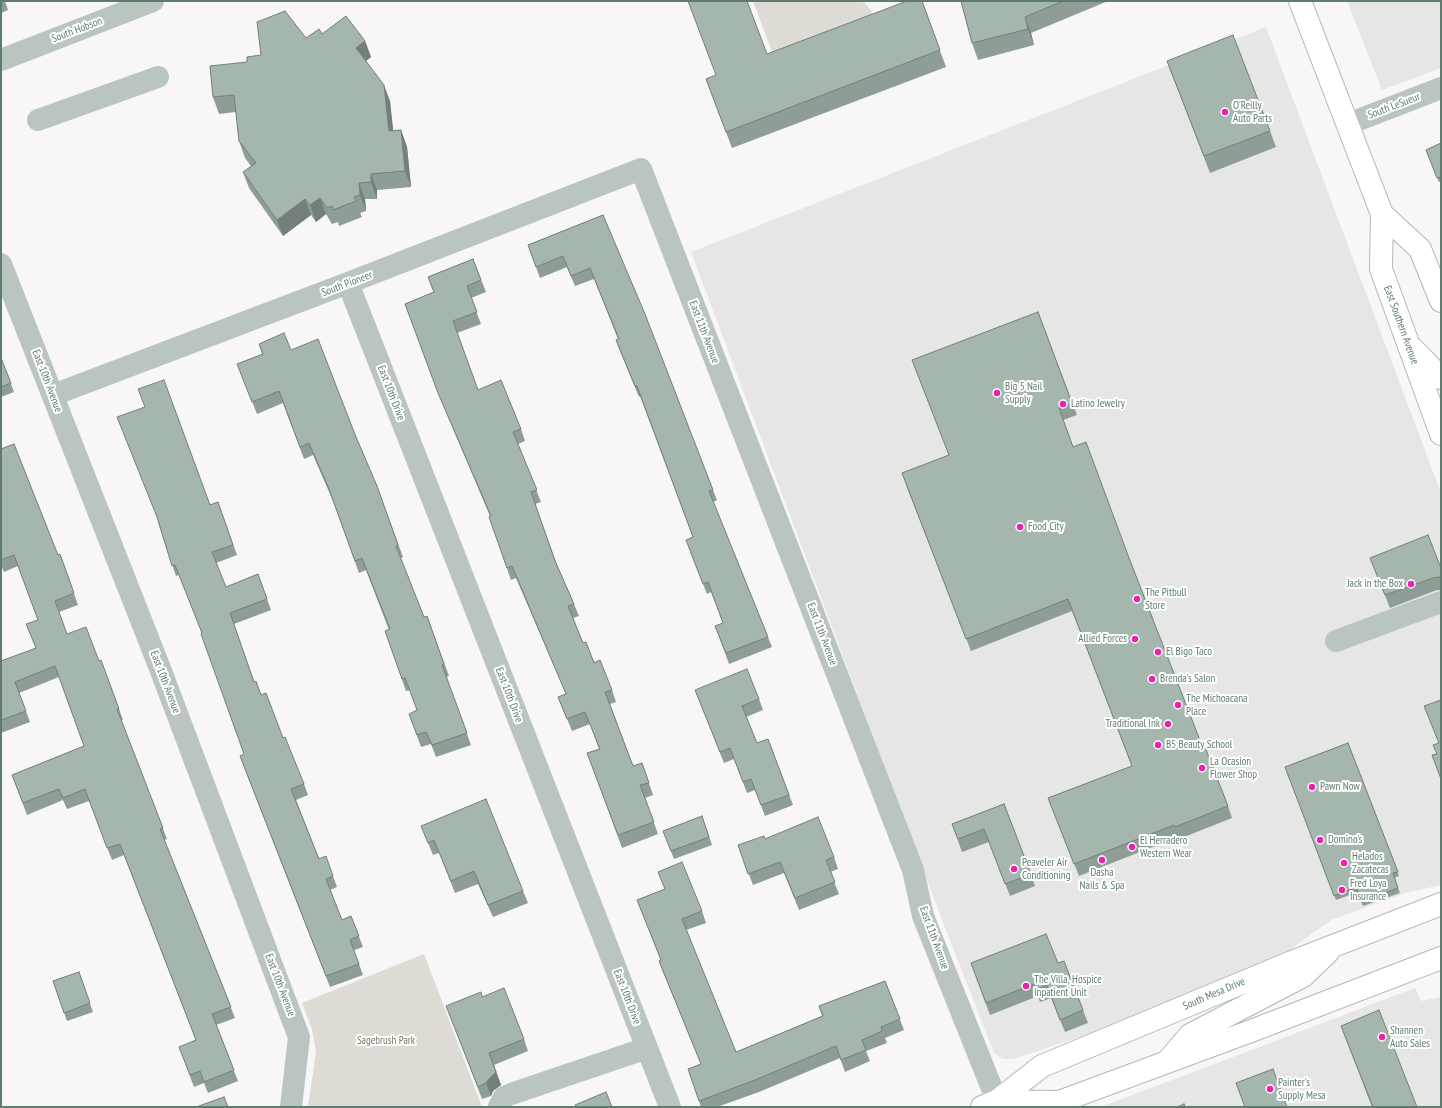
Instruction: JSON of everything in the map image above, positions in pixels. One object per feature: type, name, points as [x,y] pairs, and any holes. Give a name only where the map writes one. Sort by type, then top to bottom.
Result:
[{"type":"main road","name":"East Southern Avenue","points":[[1300,1],[1382,214],[1380,270],[1441,434]]},
{"type":"main road","name":"East Southern Avenue","points":[[1382,214],[1420,249],[1441,301]]},
{"type":"main road","points":[[1408,344],[1441,378]]},
{"type":"main road","name":"South Mesa Drive","points":[[989,1104],[1042,1066],[1334,946],[1441,904]]},
{"type":"main road","points":[[1166,1062],[1190,1035],[1303,976],[1334,946]]},
{"type":"main road","points":[[989,1104],[1059,1102],[1441,958]]},
{"type":"street","name":"South Hobson","points":[[1,60],[153,1]]},
{"type":"street","points":[[38,120],[158,77]]},
{"type":"street","name":"South LeSueur","points":[[1348,124],[1441,88]]},
{"type":"street","name":"South Pioneer","points":[[53,395],[348,284],[641,169]]},
{"type":"street","name":"East 11th Avenue","points":[[641,169],[913,870],[923,916],[989,1104]]},
{"type":"street","name":"East 10th Avenue","points":[[1,264],[10,313],[53,395],[161,671],[299,1037],[291,1107]]},
{"type":"street","name":"East 10th Drive","points":[[348,284],[670,1107]]},
{"type":"street","points":[[1336,641],[1441,602]]},
{"type":"street","points":[[499,1107],[504,1097],[511,1094],[646,1048]]},
{"type":"shaded area","points":[[1347,1],[1441,1],[1441,68],[1382,90]]},
{"type":"shaded area","points":[[1266,27],[1441,493],[1441,885],[1405,893],[1331,920],[1284,954],[1092,1033],[1013,1059],[1003,1059],[994,1053],[944,925],[691,252]]},
{"type":"shaded area","points":[[1415,988],[1421,1001],[1441,997],[1441,1107],[1101,1107]]},
{"type":"green space","points":[[753,1],[856,1],[865,3],[872,12],[869,24],[786,54],[772,52]]},
{"type":"green space","name":"Sagebrush Park","points":[[424,954],[482,1107],[308,1107],[316,1052],[312,1029],[302,1003]]},
{"type":"building","points":[[688,1],[747,1],[767,54],[907,1],[922,1],[940,50],[726,132],[706,79],[716,75]]},
{"type":"building","points":[[961,1],[1063,1],[1025,17],[1028,29],[972,43]]},
{"type":"building","points":[[285,11],[306,38],[319,29],[322,34],[346,16],[365,41],[356,48],[384,85],[389,131],[401,130],[405,171],[371,174],[371,182],[359,183],[360,195],[354,197],[356,201],[333,210],[332,206],[327,208],[320,198],[310,205],[305,199],[277,220],[243,172],[256,163],[239,141],[234,95],[213,97],[210,66],[247,62],[247,57],[261,55],[257,22]]},
{"type":"building","name":"O'Reilly Auto Parts","points":[[1233,35],[1270,131],[1204,156],[1167,61]]},
{"type":"building","points":[[1441,143],[1441,177],[1437,178],[1426,150]]},
{"type":"building","points":[[603,215],[645,314],[713,490],[709,491],[768,637],[726,653],[715,626],[723,623],[708,582],[703,584],[686,540],[693,537],[637,386],[635,386],[616,340],[619,339],[590,268],[571,276],[563,256],[536,267],[528,245]]},
{"type":"building","points":[[473,259],[481,280],[467,286],[477,312],[453,321],[478,390],[501,380],[521,429],[513,432],[537,490],[531,492],[555,561],[574,604],[568,606],[583,643],[586,642],[594,663],[600,660],[612,690],[605,692],[633,766],[642,763],[649,783],[640,785],[654,822],[618,835],[587,753],[600,749],[585,712],[567,719],[558,697],[566,694],[512,566],[507,568],[489,517],[491,516],[438,393],[405,304],[434,292],[428,277]]},
{"type":"building","points":[[1038,312],[1072,403],[1059,408],[1073,447],[1086,442],[1129,558],[1201,743],[1203,742],[1228,806],[1175,827],[1174,825],[1074,864],[1048,798],[1132,766],[1068,599],[966,639],[902,473],[949,455],[912,360]]},
{"type":"building","points":[[284,333],[291,350],[318,339],[356,437],[377,486],[398,545],[396,546],[424,617],[427,616],[444,664],[442,665],[467,733],[432,745],[426,732],[417,735],[409,714],[417,710],[405,678],[402,679],[385,631],[390,629],[362,558],[355,561],[329,489],[309,443],[300,447],[279,391],[252,402],[237,364],[263,354],[259,344]]},
{"type":"building","points":[[1,358],[11,383],[1,387]]},
{"type":"building","points":[[164,380],[210,505],[218,502],[233,545],[212,552],[226,587],[258,574],[267,599],[230,613],[254,682],[256,681],[261,695],[266,693],[283,738],[285,737],[304,784],[291,789],[319,859],[326,856],[333,876],[326,879],[342,920],[351,916],[359,936],[350,940],[359,964],[326,976],[240,756],[244,754],[201,634],[202,633],[175,565],[172,566],[157,517],[117,417],[145,407],[138,389]]},
{"type":"building","points":[[14,444],[58,555],[60,554],[74,593],[55,601],[67,634],[86,627],[99,661],[101,660],[119,709],[117,709],[163,828],[160,829],[231,1007],[212,1014],[234,1070],[204,1082],[200,1071],[190,1075],[179,1047],[196,1040],[120,844],[107,848],[85,789],[63,798],[59,789],[23,803],[12,775],[84,746],[55,666],[15,682],[26,711],[1,720],[1,661],[36,648],[26,624],[38,620],[14,555],[1,560],[1,449]]},
{"type":"building","points":[[1428,535],[1441,568],[1441,579],[1439,577],[1433,578],[1385,595],[1370,558]]},
{"type":"building","points":[[747,669],[759,699],[742,706],[757,743],[768,739],[789,795],[761,805],[751,779],[743,782],[730,748],[720,752],[695,690]]},
{"type":"building","points":[[1441,700],[1441,779],[1432,755],[1437,754],[1433,745],[1439,743],[1424,706]]},
{"type":"building","points":[[1348,743],[1398,872],[1393,873],[1398,888],[1361,902],[1356,887],[1334,896],[1285,767]]},
{"type":"building","points":[[486,799],[523,891],[488,905],[474,871],[451,881],[434,840],[428,843],[421,826]]},
{"type":"building","name":"Peaveler Air Conditioning","points":[[1004,804],[1031,874],[1005,884],[984,829],[958,839],[952,824]]},
{"type":"building","points":[[702,816],[709,837],[671,851],[663,831]]},
{"type":"building","points":[[818,817],[834,857],[826,860],[835,882],[795,898],[780,862],[748,874],[738,845],[764,836],[765,839]]},
{"type":"building","points":[[682,862],[702,911],[682,919],[736,1052],[823,1016],[819,1006],[885,981],[900,1019],[881,1027],[882,1031],[862,1040],[866,1050],[841,1060],[836,1046],[755,1080],[699,1101],[688,1069],[701,1064],[659,961],[661,960],[637,900],[665,889],[658,872]]},
{"type":"building","name":"The Villa, Hospice Inpatient Unit","points":[[1046,934],[1058,963],[1064,961],[1083,1010],[1060,1020],[1047,985],[1036,990],[1034,984],[986,1003],[971,963]]},
{"type":"building","points":[[79,972],[90,1003],[64,1013],[53,981]]},
{"type":"building","points":[[504,988],[524,1039],[489,1053],[496,1072],[486,1083],[478,1087],[446,1006],[481,992],[482,997]]},
{"type":"building","points":[[1379,1010],[1417,1107],[1373,1107],[1341,1026]]},
{"type":"building","points":[[1273,1069],[1287,1107],[1245,1107],[1236,1083]]},
{"type":"building","points":[[606,1092],[612,1107],[576,1107],[575,1105]]},
{"type":"building","points":[[224,1097],[228,1107],[196,1107]]},
{"type":"building","points":[[1184,1104],[1185,1107],[1177,1107]]},
{"type":"place","name":"O'Reilly Auto Parts","points":[[1225,112]]},
{"type":"place","name":"Big 5 Nail Supply","points":[[997,393]]},
{"type":"place","name":"Latino Jewelry","points":[[1063,404]]},
{"type":"place","name":"Food City","points":[[1020,527]]},
{"type":"place","name":"Jack in the Box","points":[[1411,584]]},
{"type":"place","name":"The Pitbull Store","points":[[1137,599]]},
{"type":"place","name":"Allied Forces","points":[[1135,639]]},
{"type":"place","name":"El Bigo Taco","points":[[1158,652]]},
{"type":"place","name":"Brenda's Salon","points":[[1152,679]]},
{"type":"place","name":"The Michoacana Place","points":[[1178,705]]},
{"type":"place","name":"Traditional Ink","points":[[1168,724]]},
{"type":"place","name":"B5 Beauty School","points":[[1158,745]]},
{"type":"place","name":"La Ocasion Flower Shop","points":[[1202,768]]},
{"type":"place","name":"Pawn Now","points":[[1312,787]]},
{"type":"place","name":"Domino's","points":[[1320,840]]},
{"type":"place","name":"El Herradero Western Wear","points":[[1132,847]]},
{"type":"place","name":"Dasha Nails & Spa","points":[[1102,860]]},
{"type":"place","name":"Helados Zacatecas","points":[[1344,863]]},
{"type":"place","name":"Peaveler Air Conditioning","points":[[1014,869]]},
{"type":"place","name":"Fred Loya Insurance","points":[[1342,890]]},
{"type":"place","name":"The Villa, Hospice Inpatient Unit","points":[[1026,986]]},
{"type":"place","name":"Shannen Auto Sales","points":[[1382,1037]]},
{"type":"place","name":"Painter's Supply Mesa","points":[[1270,1089]]}]
